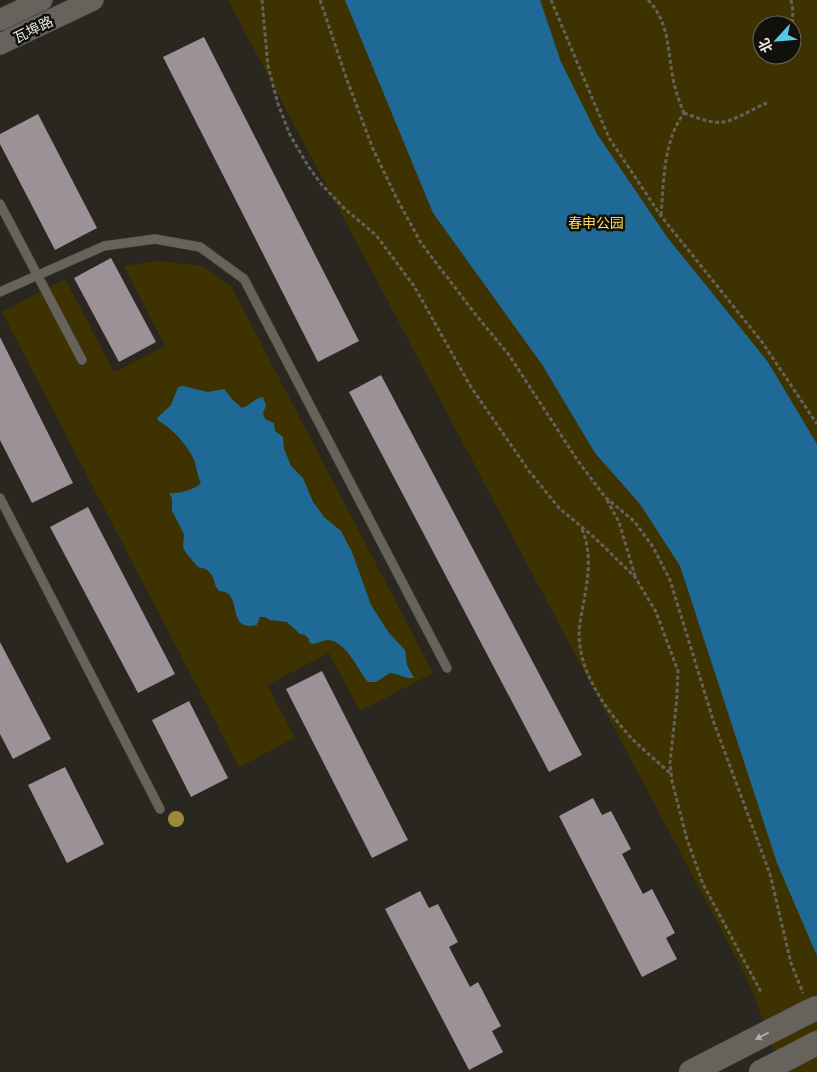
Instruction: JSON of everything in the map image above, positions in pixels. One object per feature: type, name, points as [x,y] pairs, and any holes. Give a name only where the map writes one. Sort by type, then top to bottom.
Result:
[{"type":"main road","points":[[691,1072],[809,1007]]},
{"type":"main road","points":[[761,1072],[817,1043]]},
{"type":"street","name":"瓦埠路","points":[[0,20],[42,0]]},
{"type":"street","name":"瓦埠路","points":[[0,44],[93,0]]},
{"type":"lane","points":[[0,204],[82,360]]},
{"type":"lane","points":[[0,292],[104,246],[155,239],[200,247],[244,279],[447,668]]},
{"type":"lane","points":[[0,498],[160,809]]},
{"type":"path","points":[[262,0],[268,66],[278,104],[290,135],[308,166],[322,186],[346,210],[376,235],[414,286],[471,387],[513,449],[559,508],[635,577]]},
{"type":"path","points":[[320,0],[346,80],[374,149],[396,197],[421,243],[509,355],[578,462],[605,497],[619,522],[635,577],[656,612],[678,671],[670,763],[687,839],[703,884],[761,992]]},
{"type":"path","points":[[551,0],[609,138],[660,216],[762,342],[817,424]]},
{"type":"path","points":[[648,0],[658,10],[666,28],[674,85],[684,113]]},
{"type":"path","points":[[791,0],[793,15]]},
{"type":"path","points":[[684,113],[716,123],[732,120],[766,103]]},
{"type":"path","points":[[660,216],[668,148],[675,124],[684,113]]},
{"type":"path","points":[[605,497],[634,521],[653,547],[670,580],[714,723],[770,874],[791,963],[809,1007]]},
{"type":"path","points":[[582,527],[589,554],[587,588],[580,626],[580,648],[586,668],[608,710],[627,734],[671,774]]},
{"type":"green space","name":"春申公园","points":[[228,0],[817,0],[817,1072],[782,1072],[749,982]]},
{"type":"green space","points":[[157,261],[202,266],[231,286],[433,673],[360,711],[329,653],[267,685],[295,738],[239,767],[2,312],[65,279],[114,372],[165,346],[124,266]]},
{"type":"water","points":[[345,0],[540,0],[561,62],[597,134],[667,237],[768,362],[817,444],[817,956],[777,863],[680,566],[640,504],[595,453],[543,366],[433,213]]},
{"type":"water","points":[[183,386],[208,392],[224,389],[242,408],[263,397],[266,406],[263,413],[265,419],[274,423],[275,431],[283,437],[284,449],[291,466],[303,478],[313,502],[324,517],[341,531],[352,552],[371,605],[389,633],[405,650],[407,665],[414,678],[390,673],[376,682],[368,682],[346,651],[334,642],[326,640],[312,644],[305,635],[300,634],[287,622],[260,617],[257,625],[247,626],[237,618],[231,597],[227,593],[219,591],[212,575],[206,569],[198,567],[186,553],[183,547],[184,534],[172,511],[172,498],[169,493],[186,491],[201,483],[194,460],[183,442],[163,423],[157,420],[171,405],[178,387]]},
{"type":"building","points":[[204,37],[359,341],[318,362],[163,57]]},
{"type":"building","points":[[38,114],[97,228],[55,250],[0,144],[0,134]]},
{"type":"building","points":[[111,258],[156,342],[119,362],[74,278]]},
{"type":"building","points":[[0,337],[73,483],[32,503],[0,440]]},
{"type":"building","points":[[381,375],[582,755],[549,772],[349,392]]},
{"type":"building","points":[[88,507],[175,674],[138,693],[50,527]]},
{"type":"building","points":[[0,642],[51,739],[13,759],[0,734]]},
{"type":"building","points":[[322,671],[408,840],[372,858],[286,689]]},
{"type":"building","points":[[189,701],[228,778],[191,797],[152,720]]},
{"type":"building","points":[[65,767],[104,844],[67,863],[28,785]]},
{"type":"building","points":[[593,798],[602,815],[611,811],[631,849],[622,854],[643,894],[652,889],[675,933],[666,938],[677,959],[642,977],[559,816]]},
{"type":"building","points":[[420,891],[429,908],[438,904],[458,942],[449,947],[470,987],[478,982],[501,1026],[492,1031],[503,1052],[469,1070],[385,909]]}]
